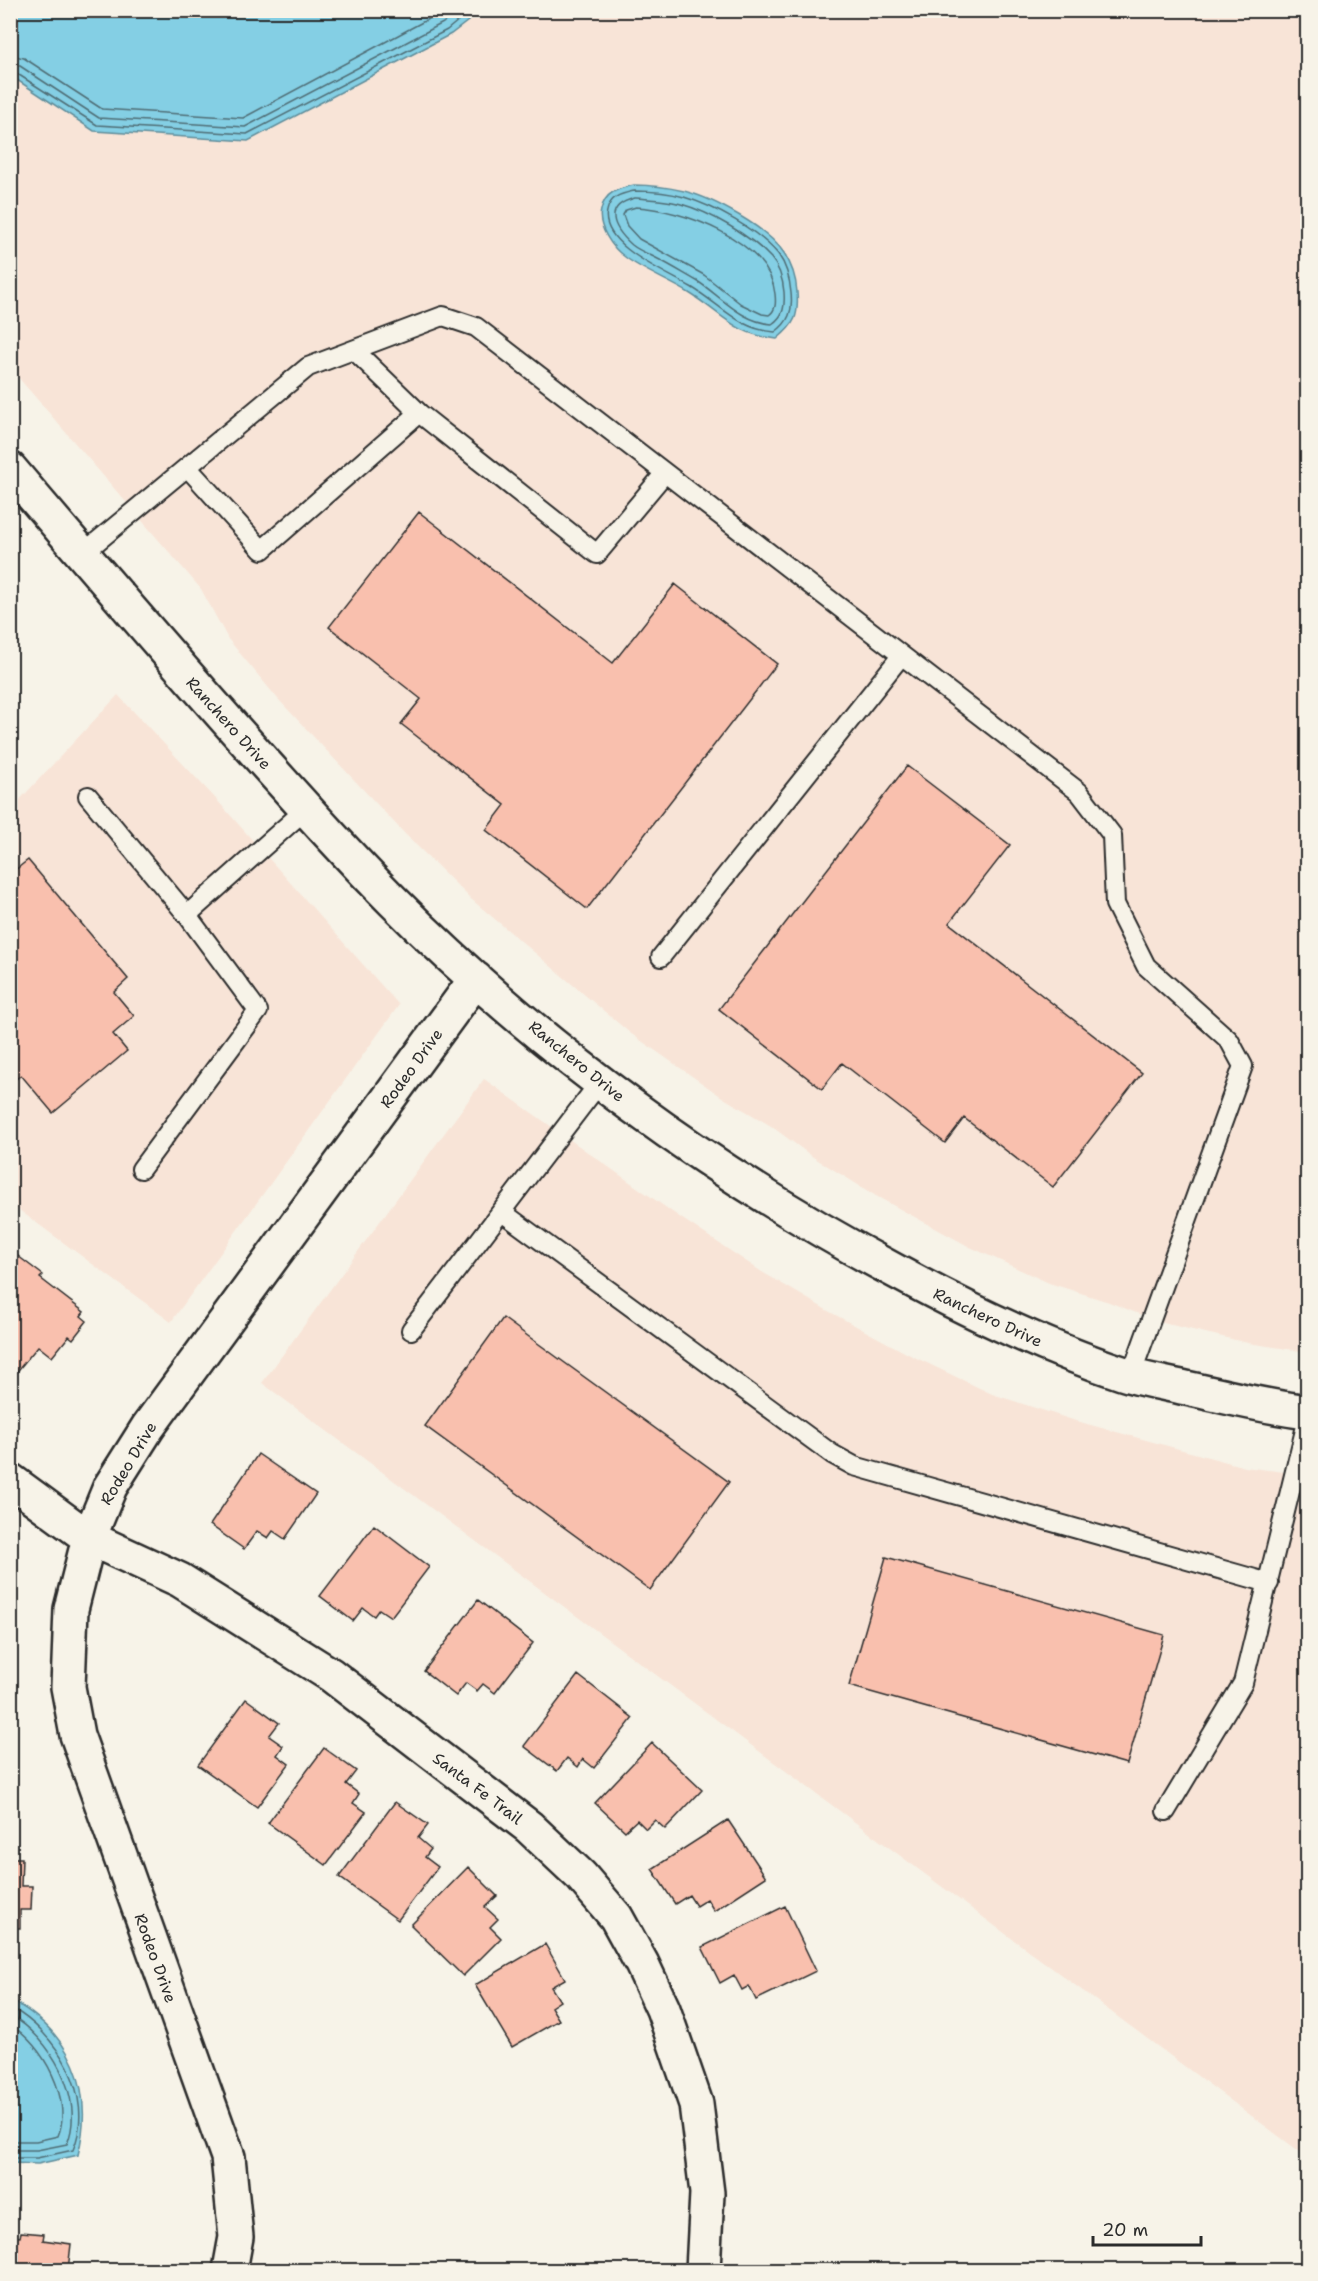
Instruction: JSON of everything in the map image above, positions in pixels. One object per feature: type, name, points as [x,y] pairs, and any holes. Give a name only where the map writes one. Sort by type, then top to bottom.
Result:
[{"type":"street","name":"Ranchero Drive","points":[[10,469],[209,700],[394,903],[476,979],[600,1082],[712,1161],[821,1232],[968,1310],[1054,1348],[1131,1376],[1272,1408],[1308,1412]]},
{"type":"street","name":"Rodeo Drive","points":[[230,2271],[236,2237],[228,2157],[77,1735],[68,1687],[71,1609],[88,1538],[110,1487],[148,1427],[476,979]]},
{"type":"street","name":"Santa Fe Trail","points":[[10,1480],[88,1538],[180,1580],[331,1676],[529,1827],[581,1876],[616,1917],[663,2009],[696,2104],[707,2193],[703,2271]]},
{"type":"lane","points":[[82,554],[308,367],[443,316],[476,327],[1079,792],[1112,835],[1115,904],[1146,966],[1229,1040],[1243,1066],[1131,1376]]},
{"type":"lane","points":[[354,350],[419,413],[597,554],[664,474]]},
{"type":"lane","points":[[188,468],[262,550],[419,413]]},
{"type":"lane","points":[[660,957],[901,656]]},
{"type":"lane","points":[[88,796],[187,915],[258,1011],[141,1169]]},
{"type":"lane","points":[[187,915],[306,809]]},
{"type":"lane","points":[[411,1330],[600,1082]]},
{"type":"lane","points":[[502,1212],[832,1454],[854,1466],[1269,1583]]},
{"type":"lane","points":[[1166,1811],[1243,1683],[1308,1419]]},
{"type":"shaded area","points":[[10,11],[1307,11],[1307,1352],[1248,1343],[1159,1322],[1109,1302],[1049,1283],[970,1247],[876,1196],[813,1157],[771,1126],[722,1097],[630,1033],[471,899],[405,834],[278,699],[228,639],[201,589],[11,369]]},
{"type":"shaded area","points":[[118,695],[216,799],[399,1005],[171,1322],[11,1204],[11,809]]},
{"type":"shaded area","points":[[484,1079],[678,1216],[762,1272],[908,1354],[992,1394],[1076,1421],[1245,1467],[1307,1475],[1307,2157],[262,1383]]},
{"type":"water","points":[[10,11],[481,11],[451,34],[248,141],[94,131],[11,76]]},
{"type":"water","points":[[634,185],[678,190],[710,200],[753,224],[776,243],[789,262],[796,287],[795,319],[788,329],[777,339],[749,333],[729,322],[689,293],[620,253],[603,230],[601,210],[609,195]]},
{"type":"water","points":[[11,2000],[32,2013],[49,2029],[63,2046],[73,2065],[80,2085],[83,2107],[78,2155],[38,2164],[11,2163]]},
{"type":"building","points":[[419,512],[613,663],[675,584],[777,664],[587,909],[486,830],[505,805],[401,724],[421,699],[329,627]]},
{"type":"building","points":[[907,766],[1010,845],[949,923],[1142,1073],[1053,1187],[964,1118],[945,1143],[842,1063],[822,1089],[719,1009]]},
{"type":"building","points":[[28,860],[128,979],[114,992],[134,1016],[113,1034],[127,1051],[53,1113],[21,1075],[10,1084],[10,874]]},
{"type":"building","points":[[10,1250],[43,1275],[40,1278],[84,1312],[81,1316],[87,1321],[73,1339],[69,1336],[52,1357],[38,1346],[10,1380]]},
{"type":"building","points":[[503,1318],[729,1482],[650,1590],[425,1426]]},
{"type":"building","points":[[258,1454],[316,1494],[285,1539],[273,1531],[268,1538],[257,1531],[244,1549],[210,1525]]},
{"type":"building","points":[[374,1525],[429,1567],[391,1617],[379,1609],[374,1616],[363,1608],[353,1621],[320,1596]]},
{"type":"building","points":[[886,1557],[1164,1635],[1127,1764],[849,1686]]},
{"type":"building","points":[[478,1600],[533,1643],[495,1693],[483,1684],[477,1691],[466,1683],[456,1696],[424,1671]]},
{"type":"building","points":[[578,1675],[633,1718],[594,1768],[583,1759],[578,1767],[567,1758],[557,1771],[524,1746]]},
{"type":"building","points":[[246,1699],[279,1723],[269,1736],[283,1746],[277,1755],[289,1764],[257,1807],[198,1765]]},
{"type":"building","points":[[652,1743],[702,1790],[665,1829],[655,1820],[646,1829],[637,1820],[625,1831],[595,1803]]},
{"type":"building","points":[[324,1748],[356,1771],[346,1784],[359,1794],[353,1803],[366,1812],[326,1865],[268,1823]]},
{"type":"building","points":[[395,1802],[428,1825],[418,1838],[431,1849],[425,1857],[438,1867],[398,1920],[339,1877]]},
{"type":"building","points":[[728,1820],[766,1877],[714,1911],[707,1899],[696,1906],[689,1895],[675,1904],[652,1869]]},
{"type":"building","points":[[10,1858],[22,1858],[21,1886],[32,1886],[31,1910],[20,1910],[20,1928],[10,1928]]},
{"type":"building","points":[[468,1867],[497,1896],[485,1907],[498,1919],[490,1927],[501,1938],[463,1976],[411,1925]]},
{"type":"building","points":[[785,1906],[816,1971],[756,2000],[749,1986],[742,1990],[734,1975],[720,1983],[702,1947]]},
{"type":"building","points":[[545,1944],[565,1979],[551,1987],[560,2001],[551,2007],[559,2020],[512,2047],[475,1985]]},
{"type":"building","points":[[21,2232],[44,2234],[43,2240],[71,2244],[68,2270],[10,2270],[10,2236],[20,2237]]}]
